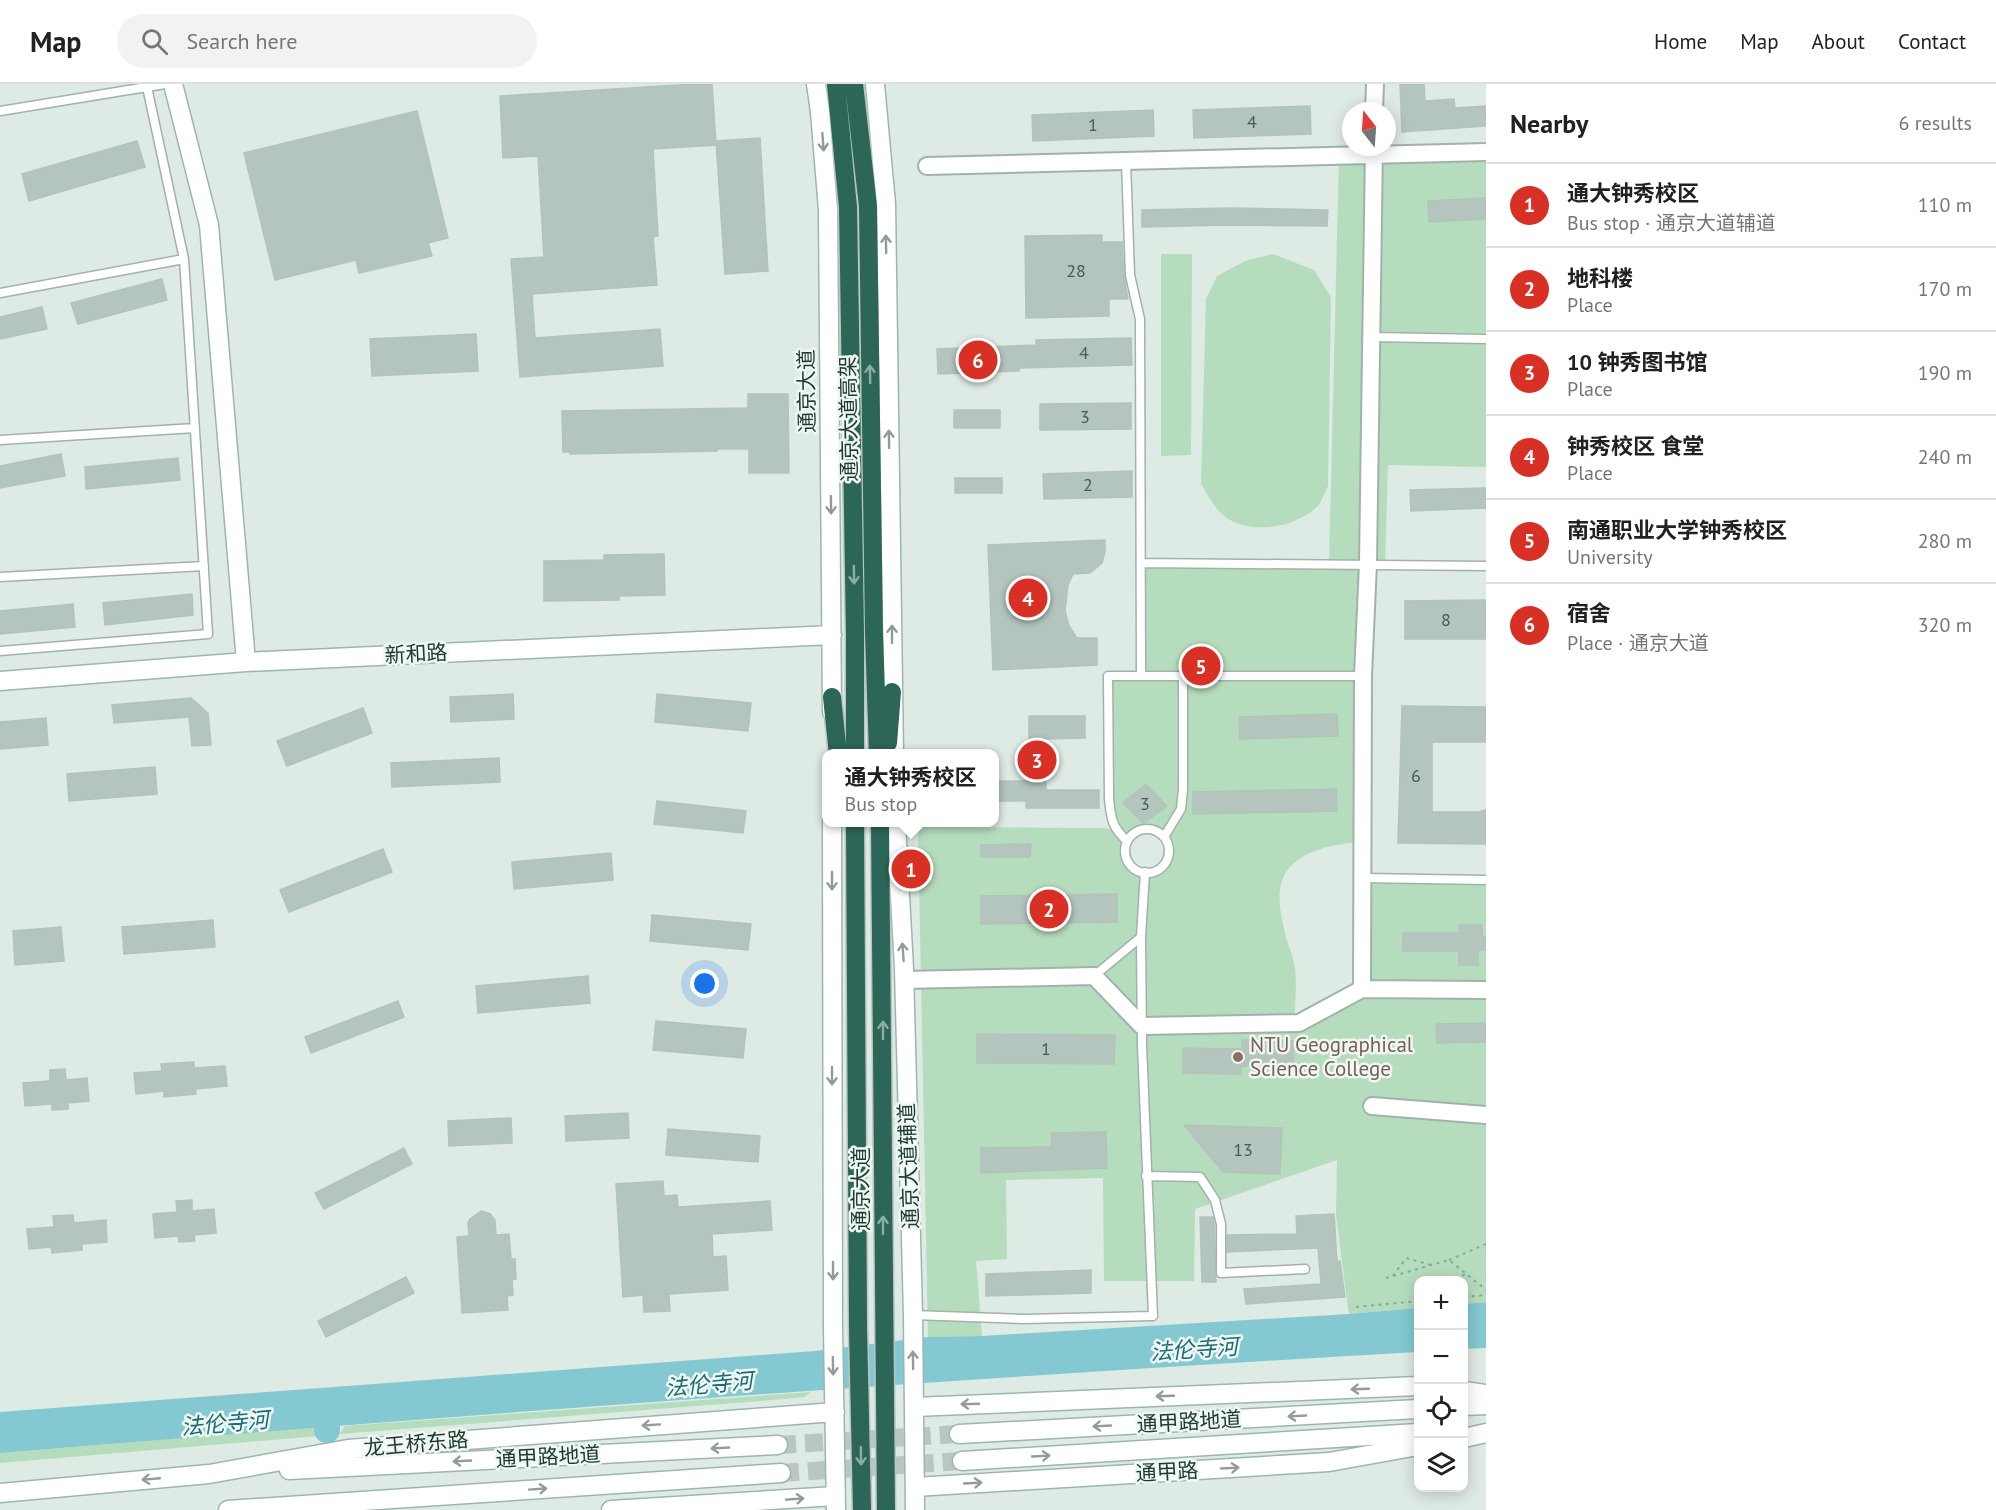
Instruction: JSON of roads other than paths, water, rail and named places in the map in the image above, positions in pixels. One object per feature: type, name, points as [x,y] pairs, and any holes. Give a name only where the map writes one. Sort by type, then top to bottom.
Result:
[{"type":"highway","name":"通京大道高架","points":[[836,84],[848,207],[855,749]]},
{"type":"highway","name":"通京大道高架","points":[[854,84],[868,206],[878,749]]},
{"type":"highway","points":[[887,749],[892,692]]},
{"type":"highway","points":[[832,697],[838,749]]},
{"type":"highway","points":[[848,827],[855,875]]},
{"type":"highway","points":[[855,827],[855,875]]},
{"type":"highway","name":"通京大道","points":[[882,827],[886,1510]]},
{"type":"highway","name":"通京大道","points":[[855,875],[858,1328],[862,1510]]},
{"type":"main road","points":[[173,84],[209,225],[246,662]]},
{"type":"main road","name":"通京大道","points":[[816,84],[828,210],[832,697]]},
{"type":"main road","points":[[875,84],[886,204],[894,749]]},
{"type":"main road","name":"新和路","points":[[0,681],[246,662],[832,635]]},
{"type":"main road","points":[[832,697],[832,749]]},
{"type":"main road","points":[[611,1510],[835,1503],[832,827]]},
{"type":"main road","name":"通京大道辅道","points":[[896,827],[904,980],[913,1320],[915,1510]]},
{"type":"main road","points":[[914,1401],[1414,1386]]},
{"type":"main road","points":[[1468,1392],[1486,1394]]},
{"type":"main road","points":[[1468,1406],[1486,1405]]},
{"type":"main road","name":"龙王桥东路","points":[[0,1493],[210,1474],[348,1449],[834,1408]]},
{"type":"main road","name":"通甲路地道","points":[[959,1434],[1414,1409]]},
{"type":"main road","points":[[1468,1431],[1486,1431]]},
{"type":"main road","points":[[1468,1436],[1486,1431]]},
{"type":"main road","name":"通甲路地道","points":[[962,1461],[1414,1433]]},
{"type":"main road","name":"通甲路地道","points":[[210,1474],[778,1445]]},
{"type":"main road","name":"通甲路","points":[[915,1487],[1329,1462],[1414,1447]]},
{"type":"main road","name":"通甲路地道","points":[[228,1510],[781,1473]]},
{"type":"street","points":[[1374,102],[1375,84]]},
{"type":"street","points":[[1396,151],[1486,152]]},
{"type":"street","points":[[927,166],[1342,152]]},
{"type":"street","points":[[1362,989],[1364,675],[1368,563],[1374,156]]},
{"type":"street","points":[[904,980],[1094,976],[1142,1026],[1299,1023],[1362,989],[1486,990]]},
{"type":"street","points":[[1372,1106],[1486,1115]]},
{"type":"lane","points":[[0,111],[165,84]]},
{"type":"lane","points":[[0,651],[208,634],[184,259],[147,87]]},
{"type":"lane","points":[[1126,161],[1130,275],[1140,320],[1141,675]]},
{"type":"lane","points":[[0,293],[184,259]]},
{"type":"lane","points":[[1371,337],[1486,339]]},
{"type":"lane","points":[[0,440],[195,428]]},
{"type":"lane","points":[[1142,563],[1368,563],[1486,566]]},
{"type":"lane","points":[[0,577],[204,566]]},
{"type":"lane","points":[[1164,837],[1181,809],[1183,675]]},
{"type":"lane","points":[[1127,841],[1116,831],[1111,818],[1108,676],[1364,675]]},
{"type":"lane","points":[[1152,830],[1164,837],[1167,844],[1167,858],[1158,869],[1145,873],[1132,867],[1128,861],[1125,848],[1127,841],[1138,831],[1152,830]]},
{"type":"lane","points":[[913,1320],[1153,1316],[1142,1026],[1141,937],[1145,873]]},
{"type":"lane","points":[[1363,878],[1486,880]]},
{"type":"lane","points":[[1094,976],[1141,937]]},
{"type":"lane","points":[[1146,1176],[1200,1177],[1215,1200],[1221,1224],[1221,1273],[1305,1269]]},
{"type":"water","points":[[1486,1302],[1486,1348],[1468,1349],[1468,1304]]},
{"type":"water","name":"法伦寺河","points":[[1414,1308],[1414,1352],[709,1398],[0,1453],[0,1412],[815,1351],[928,1337],[982,1336]]},
{"type":"waterway","points":[[327,1415],[327,1430]]},
{"type":"tunnel","points":[[778,1445],[959,1434]]},
{"type":"tunnel","points":[[781,1473],[962,1461]]},
{"type":"place","name":"宿舍","points":[[978,360]]},
{"type":"place","name":"钟秀校区 食堂","points":[[1028,598]]},
{"type":"place","name":"南通职业大学钟秀校区","points":[[1201,666]]},
{"type":"place","name":"10 钟秀图书馆","points":[[1037,760]]},
{"type":"place","name":"通大钟秀校区","points":[[911,869]]},
{"type":"place","name":"地科楼","points":[[1049,909]]},
{"type":"place","name":"NTU Geographical Science College","points":[[1238,1057]]}]
